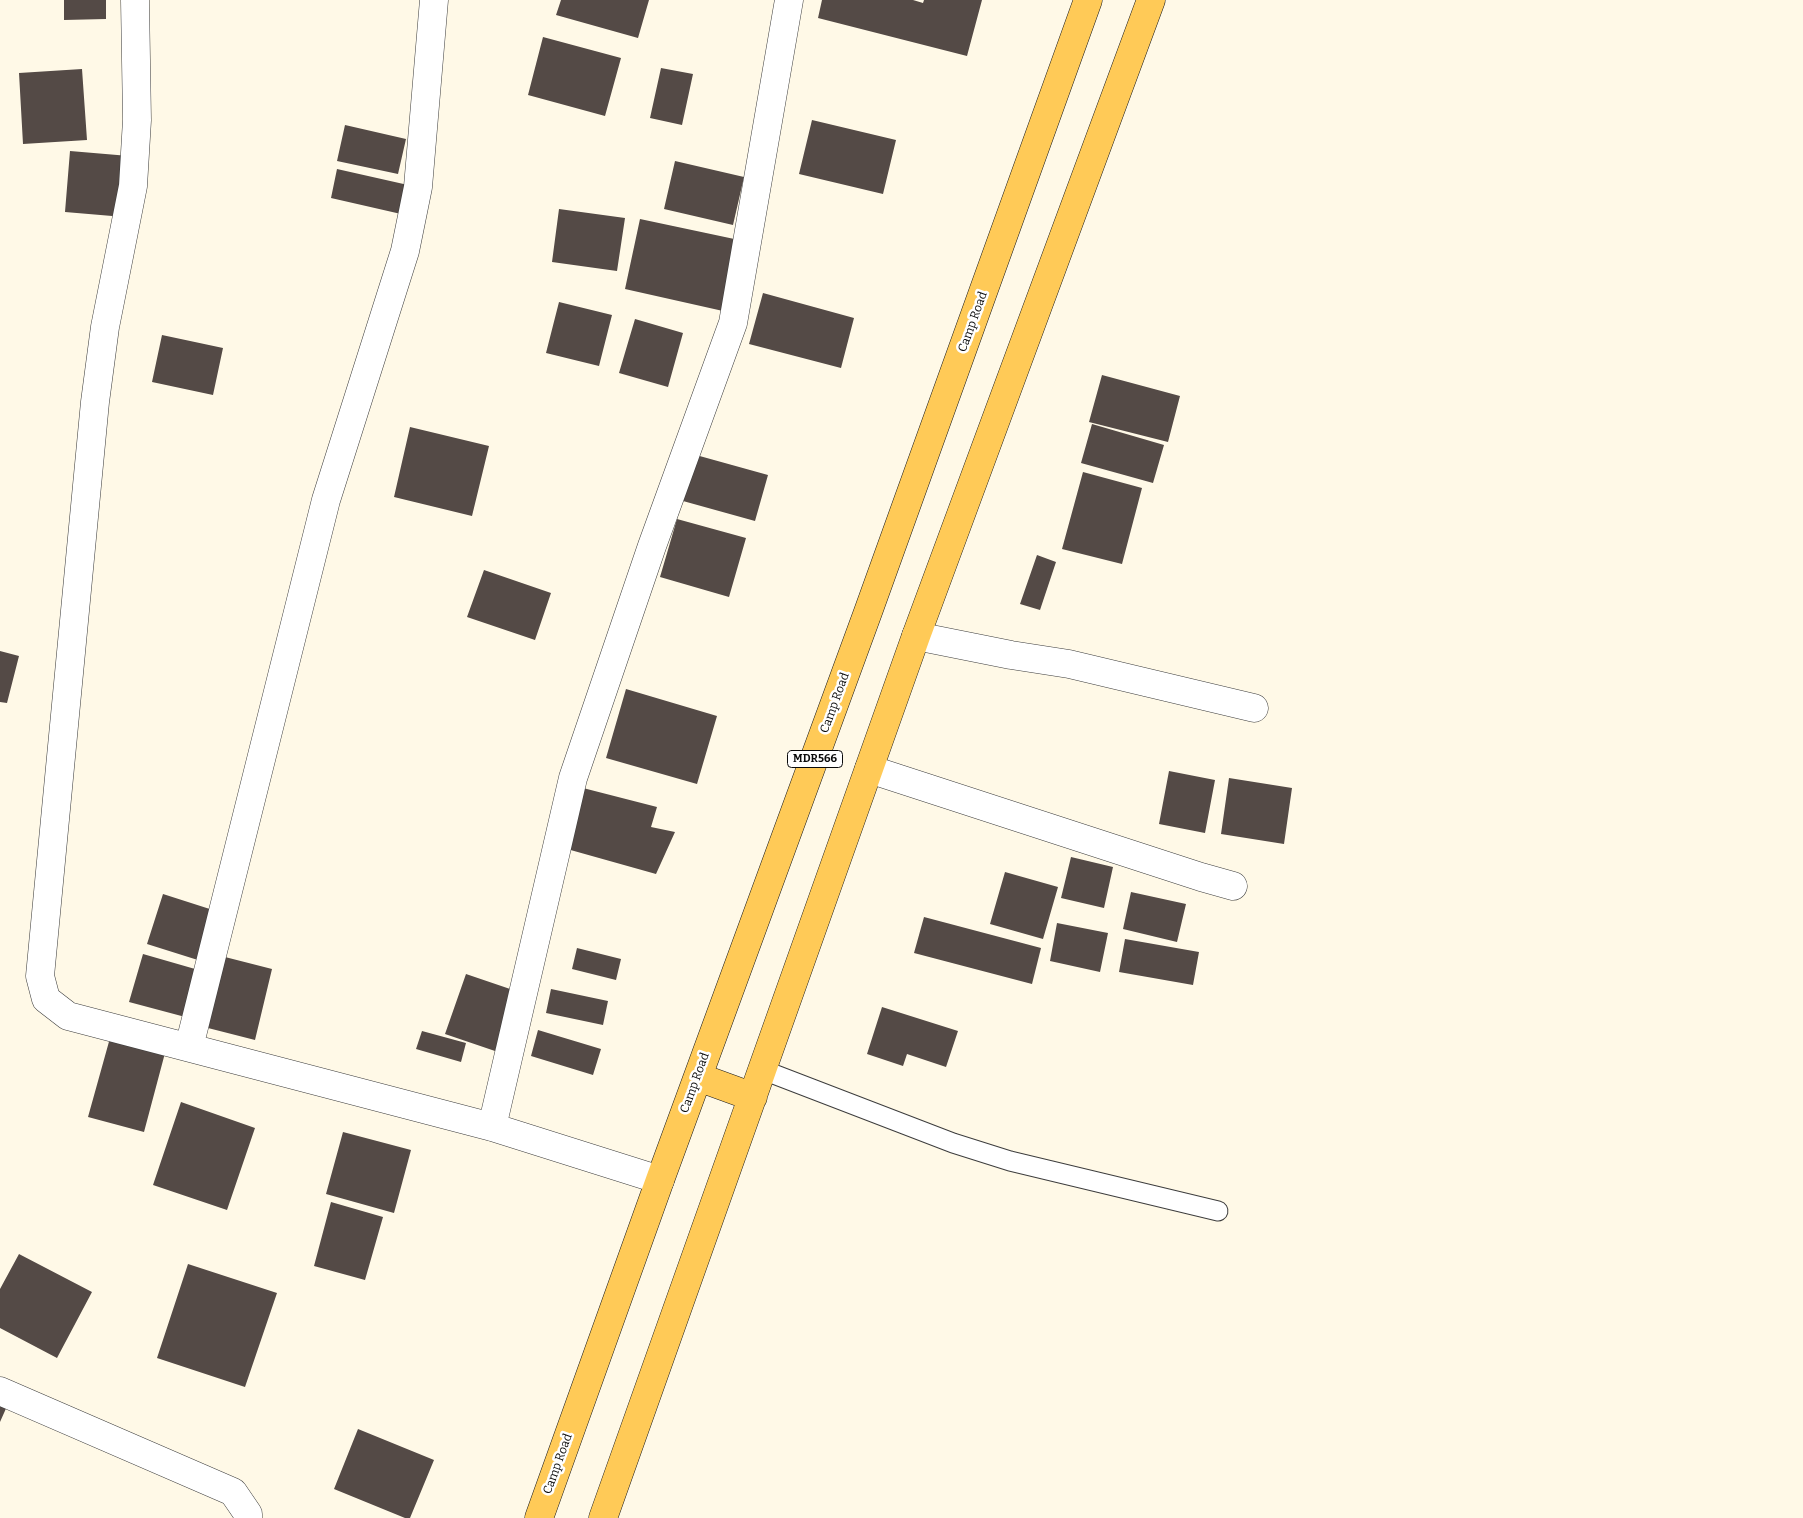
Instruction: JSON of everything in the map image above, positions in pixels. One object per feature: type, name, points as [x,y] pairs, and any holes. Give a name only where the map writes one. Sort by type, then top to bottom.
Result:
[{"type":"main road","name":"Camp Road","points":[[539,1518],[1088,0]]},
{"type":"main road","points":[[603,1518],[916,636],[1151,0]]},
{"type":"main road","points":[[698,1076],[753,1097]]},
{"type":"street","points":[[135,0],[136,120],[133,186],[105,326],[96,402],[40,976],[46,999],[68,1016],[492,1127],[660,1180]]},
{"type":"street","points":[[188,1048],[326,500],[405,251],[418,187],[434,0]]},
{"type":"street","points":[[492,1127],[573,778],[652,546],[734,323],[789,0]]},
{"type":"street","points":[[916,636],[1011,656],[1069,664],[1254,708]]},
{"type":"street","points":[[869,769],[1233,886]]},
{"type":"street","points":[[0,1391],[233,1492],[248,1514],[248,1518]]},
{"type":"lane","points":[[763,1070],[953,1143],[1010,1161],[1218,1211]]},
{"type":"building","points":[[64,0],[106,0],[106,19],[64,20]]},
{"type":"building","points":[[561,0],[649,0],[638,38],[556,15]]},
{"type":"building","points":[[822,0],[913,0],[923,3],[924,0],[982,0],[967,56],[818,18]]},
{"type":"building","points":[[543,37],[621,58],[605,116],[528,95]]},
{"type":"building","points":[[661,68],[693,74],[682,125],[650,118]]},
{"type":"building","points":[[82,69],[87,140],[23,144],[19,73]]},
{"type":"building","points":[[812,120],[896,140],[883,194],[799,174]]},
{"type":"building","points":[[345,125],[406,139],[398,174],[337,161]]},
{"type":"building","points":[[70,151],[129,156],[124,217],[65,212]]},
{"type":"building","points":[[675,161],[744,177],[733,225],[664,209]]},
{"type":"building","points":[[337,169],[408,185],[401,214],[331,198]]},
{"type":"building","points":[[559,209],[625,218],[617,271],[552,262]]},
{"type":"building","points":[[640,219],[739,240],[723,311],[625,289]]},
{"type":"building","points":[[763,293],[854,318],[841,368],[749,344]]},
{"type":"building","points":[[559,302],[612,315],[599,366],[546,353]]},
{"type":"building","points":[[635,319],[683,333],[668,387],[619,373]]},
{"type":"building","points":[[162,335],[223,348],[213,395],[152,382]]},
{"type":"building","points":[[1102,375],[1180,396],[1168,442],[1089,422]]},
{"type":"building","points":[[1092,424],[1164,445],[1153,483],[1081,463]]},
{"type":"building","points":[[410,427],[489,446],[472,516],[394,497]]},
{"type":"building","points":[[696,455],[768,475],[755,521],[683,501]]},
{"type":"building","points":[[1083,472],[1142,488],[1122,564],[1062,549]]},
{"type":"building","points":[[677,519],[746,538],[729,597],[660,577]]},
{"type":"building","points":[[1037,555],[1056,562],[1040,610],[1020,604]]},
{"type":"building","points":[[484,570],[551,593],[535,640],[467,617]]},
{"type":"building","points":[[0,651],[19,656],[7,703],[0,702]]},
{"type":"building","points":[[626,689],[717,716],[697,784],[606,758]]},
{"type":"building","points":[[1169,771],[1215,780],[1205,833],[1159,824]]},
{"type":"building","points":[[1229,778],[1292,788],[1284,844],[1221,834]]},
{"type":"building","points":[[583,788],[657,807],[651,827],[675,832],[656,874],[567,849]]},
{"type":"building","points":[[1071,857],[1113,867],[1104,908],[1061,898]]},
{"type":"building","points":[[1005,872],[1058,887],[1043,939],[990,924]]},
{"type":"building","points":[[1131,892],[1186,904],[1177,942],[1123,929]]},
{"type":"building","points":[[163,894],[216,911],[201,961],[147,944]]},
{"type":"building","points":[[924,917],[1041,948],[1032,984],[914,953]]},
{"type":"building","points":[[1057,923],[1108,933],[1100,972],[1050,961]]},
{"type":"building","points":[[1125,939],[1199,952],[1193,985],[1119,972]]},
{"type":"building","points":[[577,948],[621,959],[616,980],[572,969]]},
{"type":"building","points":[[143,954],[202,971],[189,1018],[129,1002]]},
{"type":"building","points":[[225,957],[272,969],[255,1040],[208,1028]]},
{"type":"building","points":[[466,974],[516,991],[495,1051],[445,1034]]},
{"type":"building","points":[[551,989],[608,1001],[603,1025],[546,1013]]},
{"type":"building","points":[[882,1007],[958,1031],[946,1067],[907,1054],[903,1066],[867,1054]]},
{"type":"building","points":[[538,1030],[601,1049],[593,1075],[531,1056]]},
{"type":"building","points":[[422,1031],[466,1043],[461,1062],[416,1049]]},
{"type":"building","points":[[110,1038],[165,1053],[144,1132],[88,1117]]},
{"type":"building","points":[[181,1102],[255,1128],[227,1210],[153,1185]]},
{"type":"building","points":[[343,1132],[411,1150],[394,1213],[326,1194]]},
{"type":"building","points":[[331,1202],[383,1217],[365,1280],[314,1266]]},
{"type":"building","points":[[19,1254],[92,1292],[57,1358],[0,1328],[0,1289]]},
{"type":"building","points":[[188,1264],[277,1293],[245,1387],[157,1358]]},
{"type":"building","points":[[0,1400],[8,1404],[0,1422]]},
{"type":"building","points":[[358,1429],[434,1460],[410,1518],[405,1518],[334,1489]]}]
